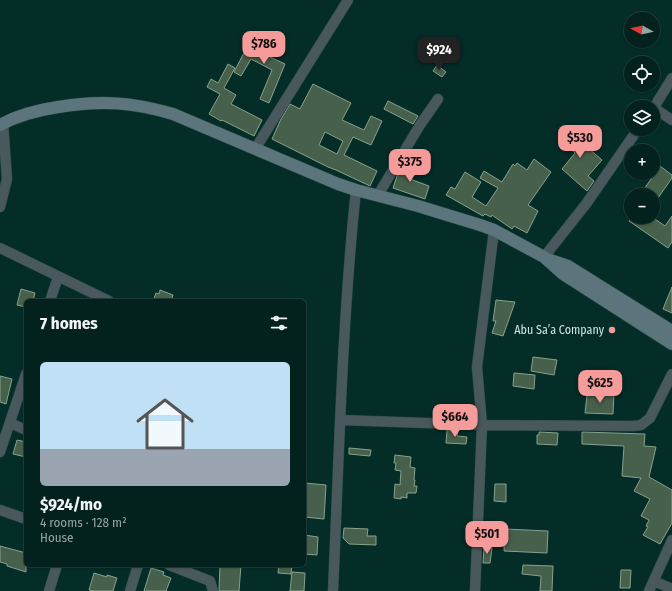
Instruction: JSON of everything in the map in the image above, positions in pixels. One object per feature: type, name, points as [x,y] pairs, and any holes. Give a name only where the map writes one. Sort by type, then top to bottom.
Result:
[{"type":"street","points":[[255,149],[348,0]]},
{"type":"street","points":[[658,100],[672,78]]},
{"type":"street","points":[[378,195],[420,125],[438,99]]},
{"type":"street","points":[[0,207],[7,179],[2,124],[32,112],[89,102],[107,102],[151,108],[174,114],[338,184],[446,214],[494,230],[546,258],[568,266],[672,331]]},
{"type":"street","points":[[660,112],[672,120]]},
{"type":"street","points":[[546,258],[633,136]]},
{"type":"street","points":[[333,591],[347,303],[356,190]]},
{"type":"street","points":[[475,591],[482,425],[477,367],[494,230]]},
{"type":"street","points":[[0,248],[105,299]]},
{"type":"street","points":[[546,258],[563,274],[672,344]]},
{"type":"street","points":[[51,299],[58,277]]},
{"type":"street","points":[[341,420],[482,425],[641,425],[650,418],[672,374]]},
{"type":"street","points":[[0,452],[24,380]]},
{"type":"street","points":[[10,423],[24,429]]},
{"type":"street","points":[[0,510],[24,517]]},
{"type":"street","points":[[649,591],[672,540]]},
{"type":"street","points":[[48,591],[56,567]]},
{"type":"street","points":[[130,591],[137,567]]},
{"type":"street","points":[[174,567],[210,581],[213,591]]},
{"type":"street","points":[[654,581],[672,589]]},
{"type":"building","points":[[270,35],[279,39],[270,57],[285,64],[269,103],[260,99],[272,70],[251,59],[241,76],[234,72],[248,45],[261,52]]},
{"type":"building","points":[[228,64],[235,68],[224,88],[236,95],[231,104],[262,120],[254,136],[209,114],[220,94],[207,87],[211,79],[218,83]]},
{"type":"building","points":[[437,65],[446,72],[442,77],[433,71]]},
{"type":"building","points":[[313,84],[351,103],[342,120],[364,130],[371,116],[382,121],[371,145],[353,137],[344,155],[377,171],[370,186],[272,139],[290,104],[300,109]],"holes":[[[325,132],[343,141],[337,154],[319,145]]]},
{"type":"building","points":[[388,101],[418,116],[413,124],[384,109]]},
{"type":"building","points":[[570,125],[583,136],[579,140],[602,160],[588,176],[594,181],[587,191],[562,169],[575,153],[559,138]]},
{"type":"building","points":[[416,150],[423,153],[417,167],[410,164]]},
{"type":"building","points":[[534,159],[551,172],[528,205],[538,211],[527,233],[514,226],[512,229],[492,215],[491,217],[485,214],[483,216],[446,195],[451,187],[455,189],[465,172],[481,182],[472,197],[486,206],[498,188],[480,178],[484,171],[502,182],[513,164],[515,166],[517,163],[527,170]]},
{"type":"building","points":[[405,163],[415,167],[410,179],[429,186],[425,199],[393,188],[397,176]]},
{"type":"building","points":[[660,166],[672,175],[672,178],[660,195],[660,188],[645,188],[650,180],[660,180]]},
{"type":"building","points":[[672,216],[672,242],[668,248],[633,224],[660,224],[660,223],[665,226]]},
{"type":"building","points":[[672,287],[672,313],[663,309]]},
{"type":"building","points":[[21,289],[35,293],[34,299],[24,299],[24,307],[17,305]]},
{"type":"building","points":[[160,290],[173,295],[172,299],[154,299],[156,293],[159,294]]},
{"type":"building","points":[[496,300],[515,302],[503,336],[492,333],[496,321],[493,321]]},
{"type":"building","points":[[533,357],[557,360],[554,375],[531,371]]},
{"type":"building","points":[[514,373],[535,375],[534,389],[513,386]]},
{"type":"building","points":[[0,376],[12,379],[6,404],[0,402]]},
{"type":"building","points":[[599,393],[614,394],[613,414],[585,413],[587,395],[599,396]]},
{"type":"building","points":[[447,430],[458,431],[457,436],[467,437],[466,444],[446,443]]},
{"type":"building","points":[[539,432],[558,433],[557,445],[537,444],[537,435],[539,435]]},
{"type":"building","points":[[582,432],[645,434],[644,446],[656,447],[649,477],[672,490],[672,523],[660,544],[643,535],[648,527],[646,526],[649,520],[641,516],[650,499],[634,491],[641,478],[622,476],[624,446],[582,444]]},
{"type":"building","points":[[17,440],[24,442],[24,457],[13,454]]},
{"type":"building","points":[[349,448],[371,450],[370,456],[349,454]]},
{"type":"building","points":[[395,455],[411,457],[410,467],[415,468],[414,486],[417,486],[416,493],[407,493],[407,498],[394,498],[395,484],[400,485],[401,471],[395,470]]},
{"type":"building","points":[[306,483],[326,485],[324,519],[306,517]]},
{"type":"building","points":[[495,484],[506,484],[506,502],[494,501]]},
{"type":"building","points":[[344,528],[368,529],[367,536],[376,536],[376,545],[349,544],[343,538]]},
{"type":"building","points":[[505,529],[548,531],[547,553],[504,551]]},
{"type":"building","points":[[306,535],[318,537],[317,555],[306,554]]},
{"type":"building","points":[[0,546],[24,552],[24,567],[26,567],[26,572],[7,566],[7,564],[0,562]]},
{"type":"building","points":[[484,547],[492,548],[490,563],[483,563]]},
{"type":"building","points":[[523,565],[553,566],[552,591],[540,591],[541,576],[522,574]]},
{"type":"building","points":[[220,567],[241,567],[239,591],[219,591]]},
{"type":"building","points":[[279,567],[292,567],[291,574],[278,573]]},
{"type":"building","points":[[151,568],[164,572],[163,575],[171,578],[166,591],[144,591]]},
{"type":"building","points":[[621,570],[631,570],[630,588],[620,588]]},
{"type":"building","points":[[292,572],[305,573],[304,591],[290,591]]},
{"type":"building","points":[[94,573],[117,578],[113,591],[89,590]]},
{"type":"place","name":"Abu Sa’a Company","points":[[612,330]]}]
